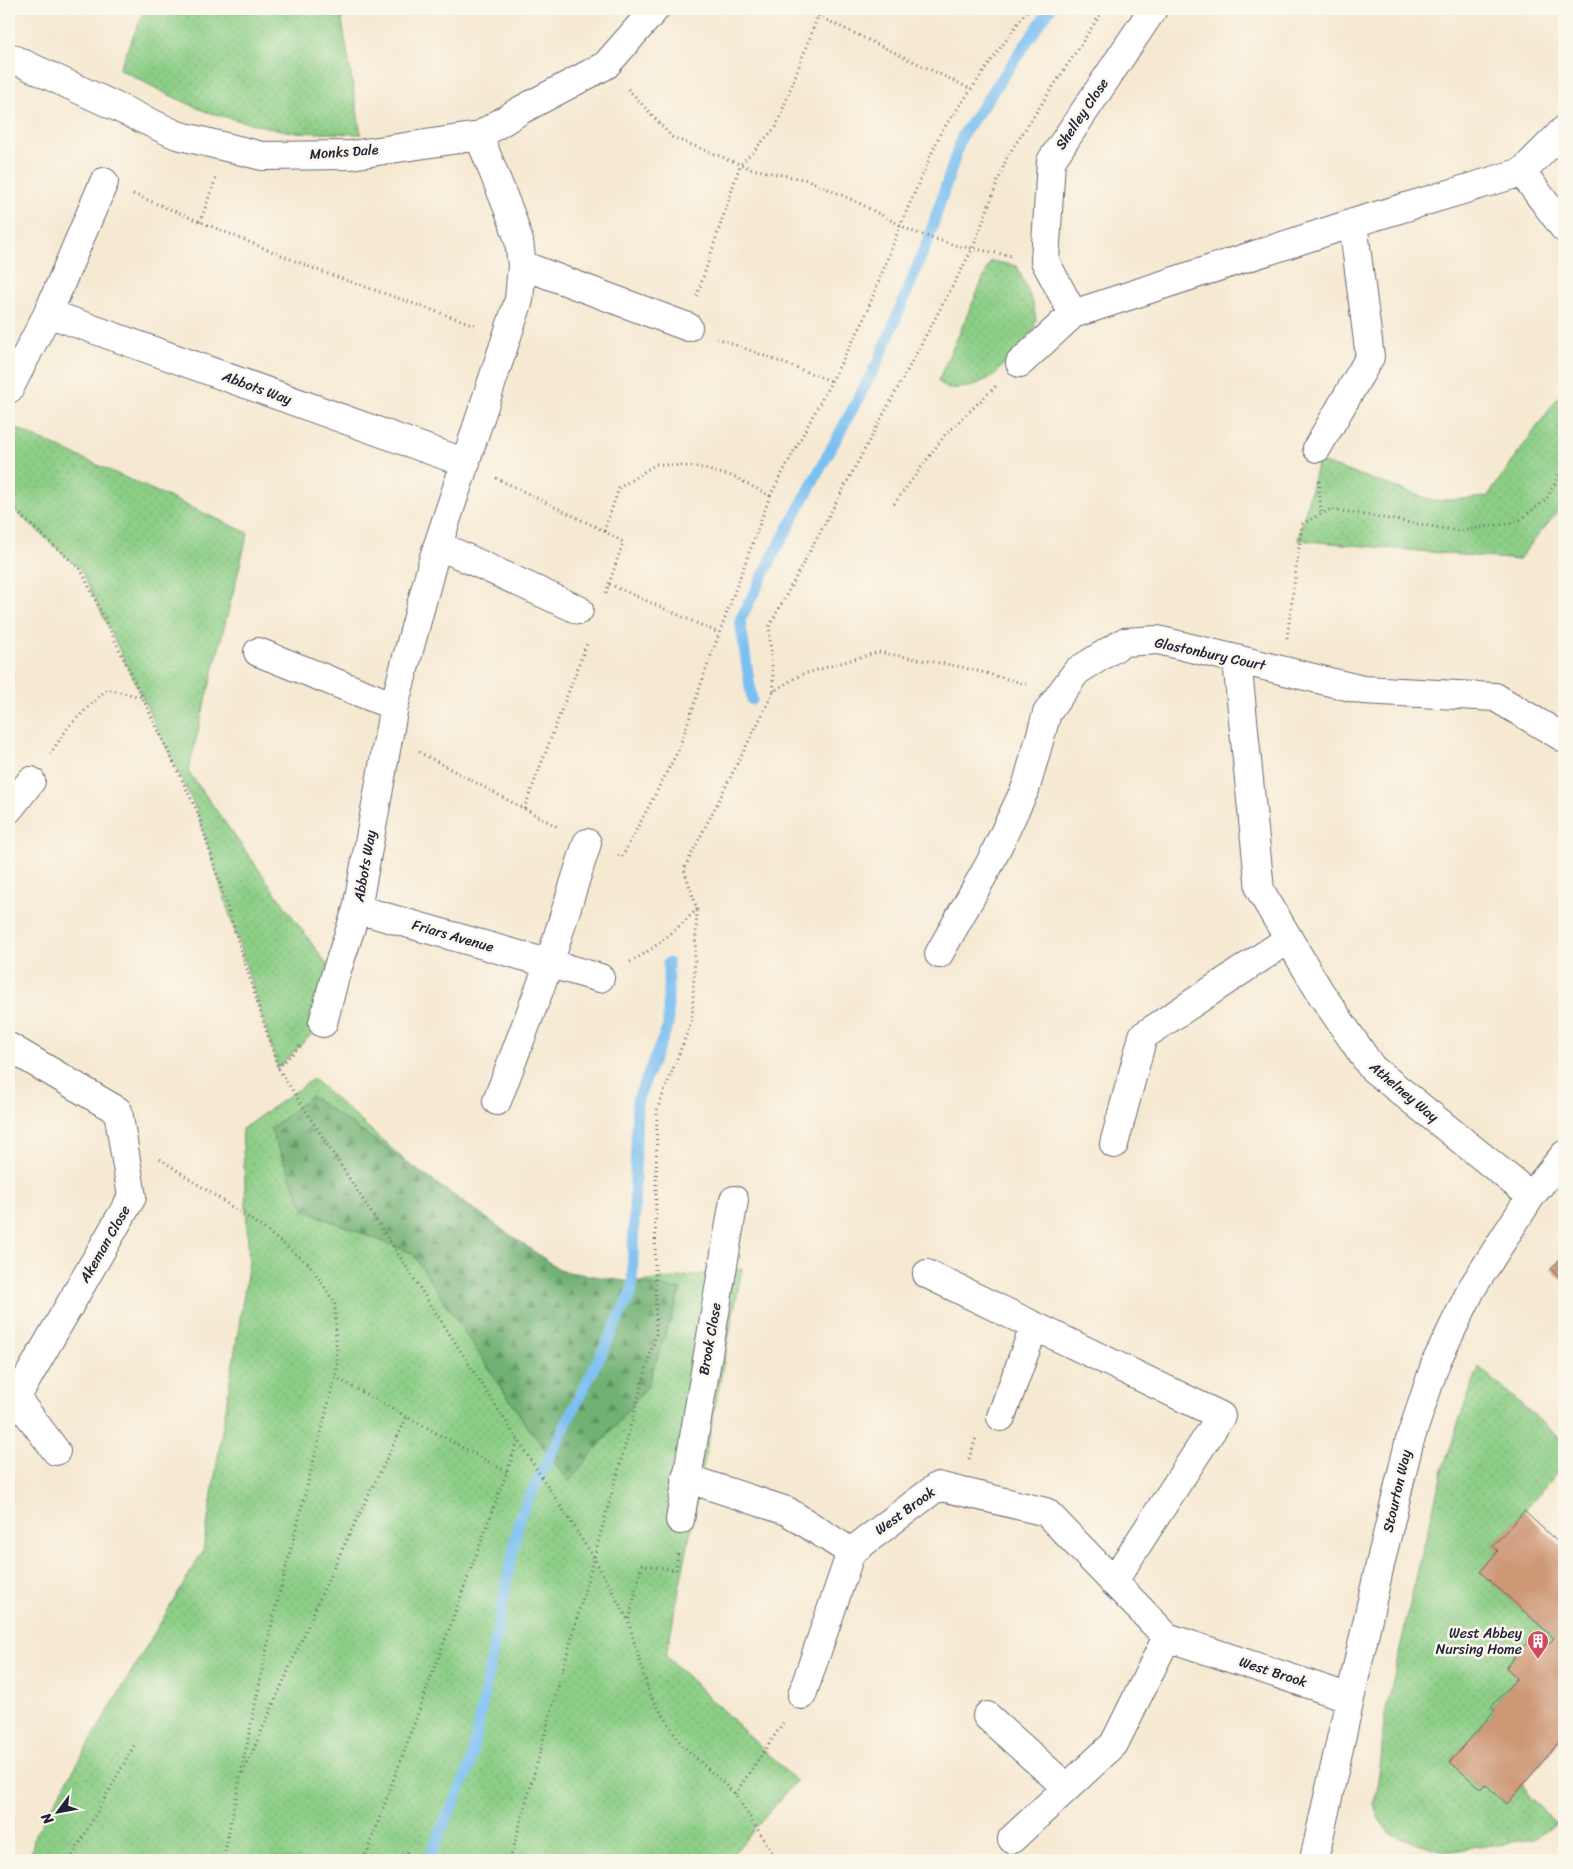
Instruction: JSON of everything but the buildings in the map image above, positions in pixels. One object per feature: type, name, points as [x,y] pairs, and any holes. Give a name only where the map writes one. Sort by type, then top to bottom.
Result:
[{"type":"street","name":"Monks Dale","points":[[9,57],[177,135],[262,156],[351,154],[479,136],[521,110],[606,65],[655,9]]},
{"type":"street","name":"Shelley Close","points":[[1045,261],[1051,161],[1153,9]]},
{"type":"street","points":[[1020,363],[1073,314],[1353,223],[1522,172],[1564,130]]},
{"type":"street","name":"Abbots Way","points":[[323,1023],[335,976],[357,909],[394,706],[438,545],[520,300],[522,265],[519,241],[479,136]]},
{"type":"street","points":[[1522,172],[1564,228]]},
{"type":"street","points":[[9,389],[48,313],[104,182]]},
{"type":"street","points":[[1316,448],[1370,357],[1353,223]]},
{"type":"street","points":[[1045,261],[1073,314]]},
{"type":"street","points":[[522,265],[688,327]]},
{"type":"street","name":"Abbots Way","points":[[48,313],[466,463]]},
{"type":"street","points":[[438,545],[591,606]]},
{"type":"street","name":"Glastonbury Court","points":[[939,954],[990,863],[1026,787],[1047,713],[1076,671],[1124,642],[1158,640],[1363,690],[1495,697],[1564,738]]},
{"type":"street","points":[[258,652],[394,706]]},
{"type":"street","name":"Athelney Way","points":[[1237,660],[1260,890],[1320,992],[1372,1068],[1531,1196]]},
{"type":"street","points":[[9,809],[31,781]]},
{"type":"street","points":[[497,1101],[549,964],[587,843]]},
{"type":"street","name":"Friars Avenue","points":[[357,909],[600,978]]},
{"type":"street","points":[[1114,1144],[1143,1036],[1288,939]]},
{"type":"street","name":"Akeman Close","points":[[9,1047],[118,1111],[132,1197],[12,1397],[56,1451]]},
{"type":"street","name":"Stourton Way","points":[[1314,1860],[1409,1443],[1436,1362],[1472,1288],[1531,1196],[1564,1155]]},
{"type":"street","name":"Brook Close","points":[[680,1520],[734,1200]]},
{"type":"street","points":[[927,1274],[1221,1416],[1113,1582]]},
{"type":"street","points":[[1001,1417],[1034,1327]]},
{"type":"street","points":[[686,1478],[787,1511],[851,1552],[802,1695]]},
{"type":"street","name":"West Brook","points":[[851,1552],[938,1486],[1046,1512],[1167,1637],[1350,1698]]},
{"type":"street","points":[[1012,1839],[1114,1744],[1167,1637]]},
{"type":"street","points":[[987,1716],[1067,1788]]},
{"type":"path","points":[[823,9],[818,16],[776,127],[740,165],[688,327],[831,381]]},
{"type":"path","points":[[389,736],[587,843],[622,857],[678,751],[770,496],[863,322],[900,226],[941,132],[1028,9]]},
{"type":"path","points":[[818,16],[972,89]]},
{"type":"path","points":[[606,65],[672,137],[752,170],[808,180],[856,202],[911,231],[954,245],[1045,261]]},
{"type":"path","points":[[200,222],[227,148]]},
{"type":"path","points":[[104,182],[316,270],[466,322]]},
{"type":"path","points":[[510,1860],[656,1334],[656,1110],[692,1020],[697,909],[684,869],[774,691],[769,627],[973,248]]},
{"type":"path","points":[[894,504],[945,435],[1020,363]]},
{"type":"path","points":[[466,463],[623,542],[609,584],[591,606]]},
{"type":"path","points":[[604,531],[619,488],[656,464],[696,467],[735,477],[770,496]]},
{"type":"path","points":[[1283,670],[1302,524],[1331,509],[1458,531],[1517,522],[1546,500],[1564,466]]},
{"type":"path","points":[[9,505],[81,570],[142,697],[196,811],[278,1068],[594,1558],[628,1620],[649,1693],[682,1745],[735,1794],[777,1860]]},
{"type":"path","points":[[609,584],[719,633]]},
{"type":"path","points":[[524,809],[590,635]]},
{"type":"path","points":[[774,691],[800,675],[878,652],[962,667],[1061,693]]},
{"type":"path","points":[[31,781],[70,726],[107,689],[142,697]]},
{"type":"path","points":[[650,952],[697,909]]},
{"type":"path","points":[[122,1134],[259,1225],[310,1265],[335,1303],[337,1370],[273,1618],[223,1860]]},
{"type":"path","points":[[335,1377],[507,1472]]},
{"type":"path","points":[[240,1779],[336,1562],[407,1417]]},
{"type":"path","points":[[958,1491],[983,1417],[1001,1417]]},
{"type":"path","points":[[364,1860],[518,1441]]},
{"type":"path","points":[[628,1620],[642,1565],[676,1570],[680,1520]]},
{"type":"path","points":[[735,1794],[802,1695]]},
{"type":"path","points":[[70,1860],[135,1744]]},
{"type":"path","points":[[394,1860],[410,1850]]},
{"type":"green space","points":[[145,9],[340,9],[361,134],[291,132],[207,112],[119,69]]},
{"type":"green space","points":[[991,261],[1017,266],[1033,303],[1036,320],[1033,331],[994,376],[970,387],[948,389],[938,381]]},
{"type":"green space","points":[[1561,393],[1564,394],[1564,504],[1518,560],[1298,540],[1318,461],[1435,501],[1487,497]]},
{"type":"green space","points":[[9,425],[248,533],[188,771],[335,976],[323,1023],[278,1068],[197,811],[81,570],[9,505]]},
{"type":"green space","points":[[313,1079],[555,1293],[742,1269],[666,1656],[796,1781],[728,1860],[30,1860],[35,1835],[203,1551],[249,1262],[242,1129]]},
{"type":"green space","points":[[311,1096],[562,1271],[681,1290],[647,1387],[569,1482],[525,1423],[412,1253],[305,1211],[270,1129]]},
{"type":"green space","points":[[1479,1367],[1564,1442],[1564,1466],[1493,1546],[1498,1551],[1480,1572],[1554,1638],[1540,1653],[1528,1641],[1506,1666],[1517,1678],[1491,1707],[1495,1710],[1450,1762],[1481,1789],[1485,1784],[1507,1803],[1524,1784],[1529,1798],[1557,1823],[1533,1839],[1445,1852],[1388,1833],[1378,1817],[1374,1805],[1381,1760],[1384,1720],[1415,1582],[1443,1469]]},
{"type":"waterway","points":[[752,700],[740,620],[878,362],[928,240],[962,136],[1050,9]]},
{"type":"waterway","points":[[428,1860],[470,1766],[520,1516],[632,1292],[637,1101],[668,1026],[668,963]]},
{"type":"place","name":"West Abbey Nursing Home","points":[[1538,1660]]}]
